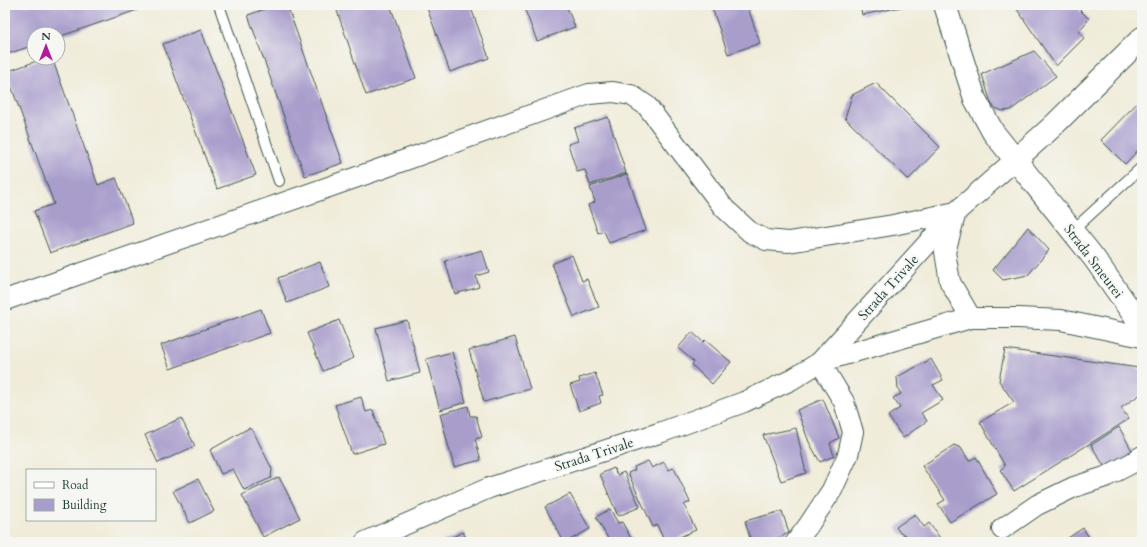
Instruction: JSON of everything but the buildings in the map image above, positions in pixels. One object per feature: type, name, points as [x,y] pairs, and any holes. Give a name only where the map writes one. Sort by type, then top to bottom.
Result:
[{"type":"main road","name":"Strada Smeurei","points":[[945,5],[975,99],[993,132],[1094,258],[1142,327]]},
{"type":"main road","points":[[1015,160],[1052,127],[1142,38]]},
{"type":"main road","points":[[1094,258],[1142,307]]},
{"type":"street","points":[[5,300],[391,166],[589,94],[613,92],[631,95],[647,106],[724,208],[750,232],[766,240],[789,242],[893,225],[956,212],[945,252],[950,282],[971,318]]},
{"type":"street","name":"Strada Trivale","points":[[820,362],[956,212],[1015,160]]},
{"type":"street","name":"Strada Trivale","points":[[365,542],[489,488],[662,432],[744,402],[791,380],[820,362],[971,318],[1061,320],[1142,337]]},
{"type":"street","points":[[796,542],[832,490],[848,455],[853,432],[844,402],[820,362]]},
{"type":"street","points":[[1002,529],[1037,505],[1074,487],[1105,477],[1142,456]]},
{"type":"lane","points":[[219,5],[279,181]]},
{"type":"lane","points":[[1072,231],[1142,167]]}]
